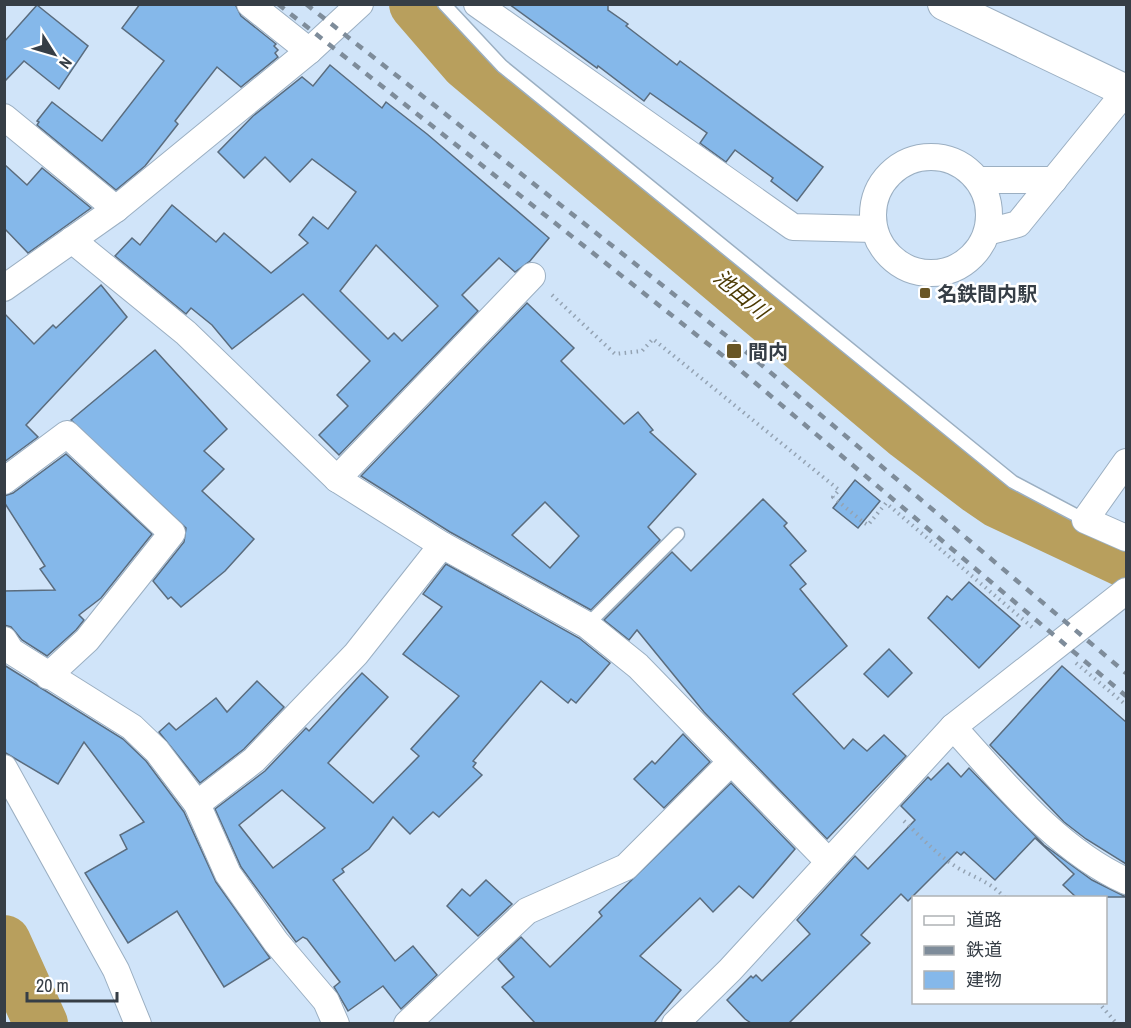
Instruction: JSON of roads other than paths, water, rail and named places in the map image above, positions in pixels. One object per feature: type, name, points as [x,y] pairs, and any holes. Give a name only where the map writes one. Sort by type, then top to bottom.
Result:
[{"type":"street","points":[[250,4],[309,51]]},
{"type":"street","points":[[4,288],[116,209],[309,51],[360,4]]},
{"type":"street","points":[[477,4],[793,227],[874,229]]},
{"type":"street","points":[[944,4],[1126,91],[1018,225],[987,232]]},
{"type":"street","points":[[4,117],[116,209]]},
{"type":"street","points":[[926,157],[946,159],[964,167],[978,180],[986,196],[989,214],[987,232],[978,249],[965,262],[948,271],[929,273],[911,270],[894,261],[881,246],[874,229],[873,209],[879,190],[890,174],[906,162],[926,157]]},
{"type":"street","points":[[978,180],[1054,180]]},
{"type":"street","points":[[72,240],[186,333],[337,479],[442,545],[587,625],[638,666],[828,861]]},
{"type":"street","points":[[337,479],[532,276]]},
{"type":"street","points":[[4,481],[67,434],[172,533],[87,640],[48,676]]},
{"type":"street","points":[[1126,462],[1085,520],[1126,538]]},
{"type":"street","points":[[197,804],[254,760],[348,663],[442,545]]},
{"type":"street","points":[[675,1023],[730,970],[953,727],[1126,591]]},
{"type":"street","points":[[4,640],[11,651],[132,727],[157,751],[197,804],[228,874],[276,942],[326,1001],[336,1023]]},
{"type":"street","points":[[953,727],[1028,810],[1103,870],[1126,881]]},
{"type":"street","points":[[407,1023],[527,911],[626,867],[730,763]]},
{"type":"street","points":[[4,768],[116,970],[138,1023]]},
{"type":"lane","points":[[444,4],[502,66],[1004,475],[1085,520]]},
{"type":"lane","points":[[587,625],[678,534]]},
{"type":"waterway","name":"池田川","points":[[416,4],[467,63],[907,433],[998,501],[1126,561]]},
{"type":"waterway","points":[[4,942],[41,1024]]},
{"type":"railway","points":[[278,4],[727,359],[1126,696]]},
{"type":"railway","points":[[306,4],[738,345],[1126,673]]},
{"type":"place","name":"名鉄間内駅","points":[[925,293]]},
{"type":"place","name":"間内","points":[[734,351]]}]
